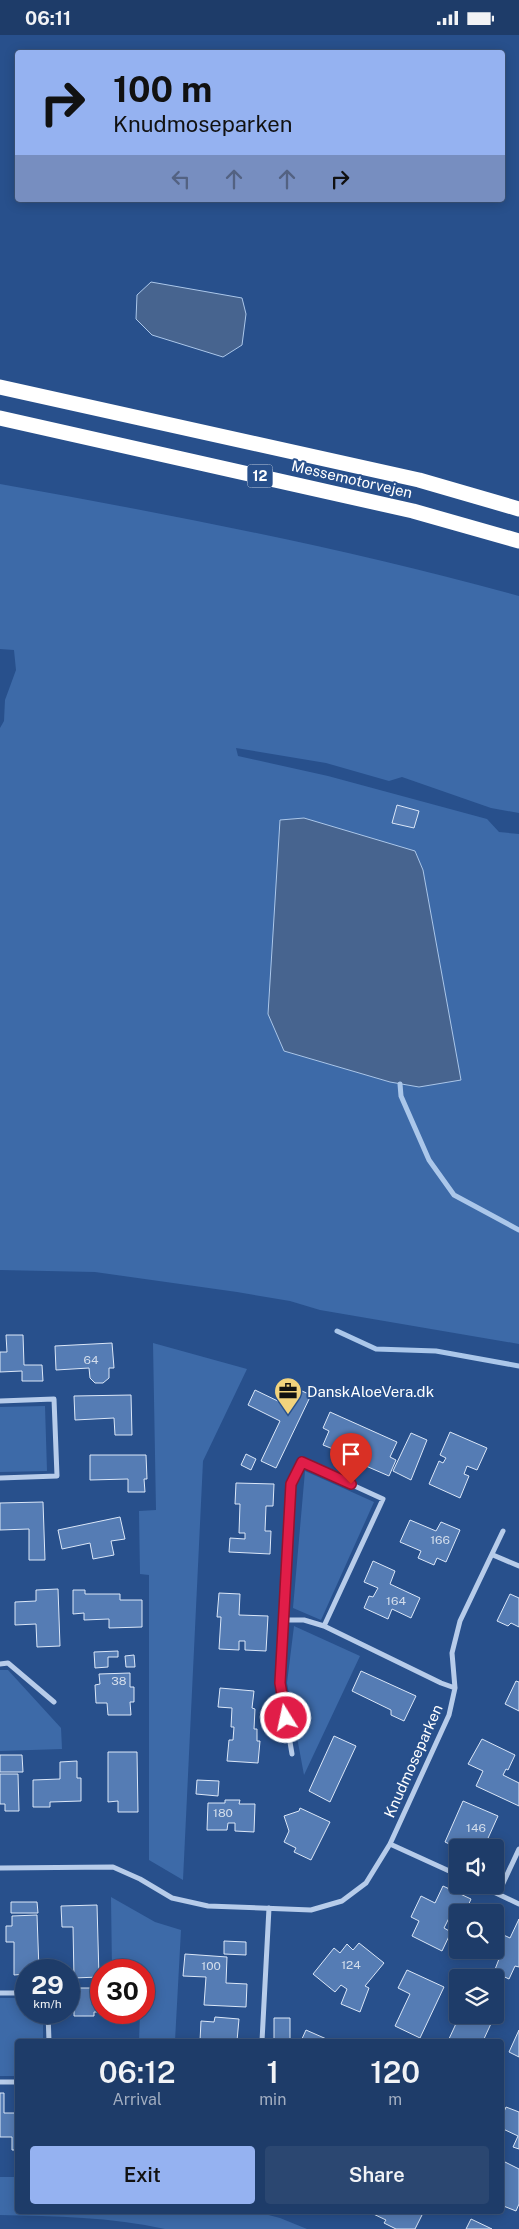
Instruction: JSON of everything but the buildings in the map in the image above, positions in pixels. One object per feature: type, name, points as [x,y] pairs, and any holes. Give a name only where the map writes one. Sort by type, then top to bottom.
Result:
[{"type":"highway","name":"Messemotorvejen","points":[[0,387],[419,480],[519,509]]},
{"type":"highway","name":"Messemotorvejen","points":[[0,418],[413,511],[519,541]]},
{"type":"street","points":[[0,1401],[54,1399],[57,1476],[0,1478]]},
{"type":"street","points":[[292,1754],[280,1683],[291,1484],[302,1462],[383,1499],[324,1626]]},
{"type":"street","name":"Knudmoseparken","points":[[0,1867],[114,1867],[140,1879],[172,1898],[208,1906],[311,1910],[342,1901],[366,1883],[390,1844],[449,1715],[456,1688],[452,1653],[460,1621],[493,1555],[502,1531]]},
{"type":"street","points":[[493,1555],[519,1567]]},
{"type":"street","name":"Knudmoseparken","points":[[283,1620],[304,1620],[324,1626],[441,1683],[456,1688]]},
{"type":"street","points":[[0,1663],[8,1663],[54,1702]]},
{"type":"street","points":[[390,1844],[449,1871]]},
{"type":"street","points":[[504,1881],[519,1849]]},
{"type":"street","points":[[498,1894],[519,1904]]},
{"type":"street","points":[[262,2039],[269,1908]]},
{"type":"street","points":[[0,1993],[15,1993]]},
{"type":"street","points":[[48,2024],[49,2039]]},
{"type":"street","points":[[0,2082],[15,2081]]},
{"type":"shaded area","points":[[151,282],[242,298],[246,314],[242,345],[223,357],[152,335],[136,319],[137,295]]},
{"type":"shaded area","points":[[0,484],[326,548],[519,596],[519,813],[491,808],[402,777],[389,781],[326,763],[236,748],[238,756],[328,776],[487,819],[499,832],[519,834],[519,1344],[320,1310],[290,1301],[237,1292],[95,1272],[0,1270],[0,728],[4,721],[5,700],[16,670],[14,650],[0,649]],"holes":[[[415,851],[423,870],[461,1080],[419,1087],[390,1082],[284,1051],[268,1014]]]},
{"type":"shaded area","points":[[304,818],[415,851],[423,870],[461,1080],[419,1087],[390,1082],[284,1051],[268,1014],[280,820]]},
{"type":"shaded area","points":[[153,1343],[247,1369],[203,1461],[183,1880],[149,1860],[149,1575],[140,1574],[139,1511],[156,1510]]},
{"type":"shaded area","points":[[45,1406],[47,1471],[0,1472],[0,1407]]},
{"type":"shaded area","points":[[305,1471],[374,1502],[321,1620],[293,1608]]},
{"type":"shaded area","points":[[294,1626],[360,1656],[304,1775],[287,1683]]},
{"type":"shaded area","points":[[0,1670],[8,1670],[61,1728],[62,1749],[0,1751]]},
{"type":"shaded area","points":[[111,1897],[155,1922],[181,1930],[175,2039],[139,2039],[140,2024],[155,2024],[155,1959],[112,1959]]},
{"type":"shaded area","points":[[0,1998],[15,1998],[15,2024],[43,2024],[43,2039],[15,2039],[15,2076],[0,2076]]},
{"type":"shaded area","points":[[0,2177],[15,2177],[15,2214],[265,2214],[307,2229],[165,2229],[104,2220],[0,2215]]},
{"type":"waterway","points":[[400,1084],[401,1096],[429,1160],[454,1195],[519,1230]]},
{"type":"waterway","points":[[337,1331],[376,1349],[436,1351],[519,1366]]},
{"type":"place","name":"DanskAloeVera.dk","points":[[288,1415]]},
{"type":"route","points":[[286,1718],[280,1683],[291,1484],[302,1462],[351,1484]]}]
